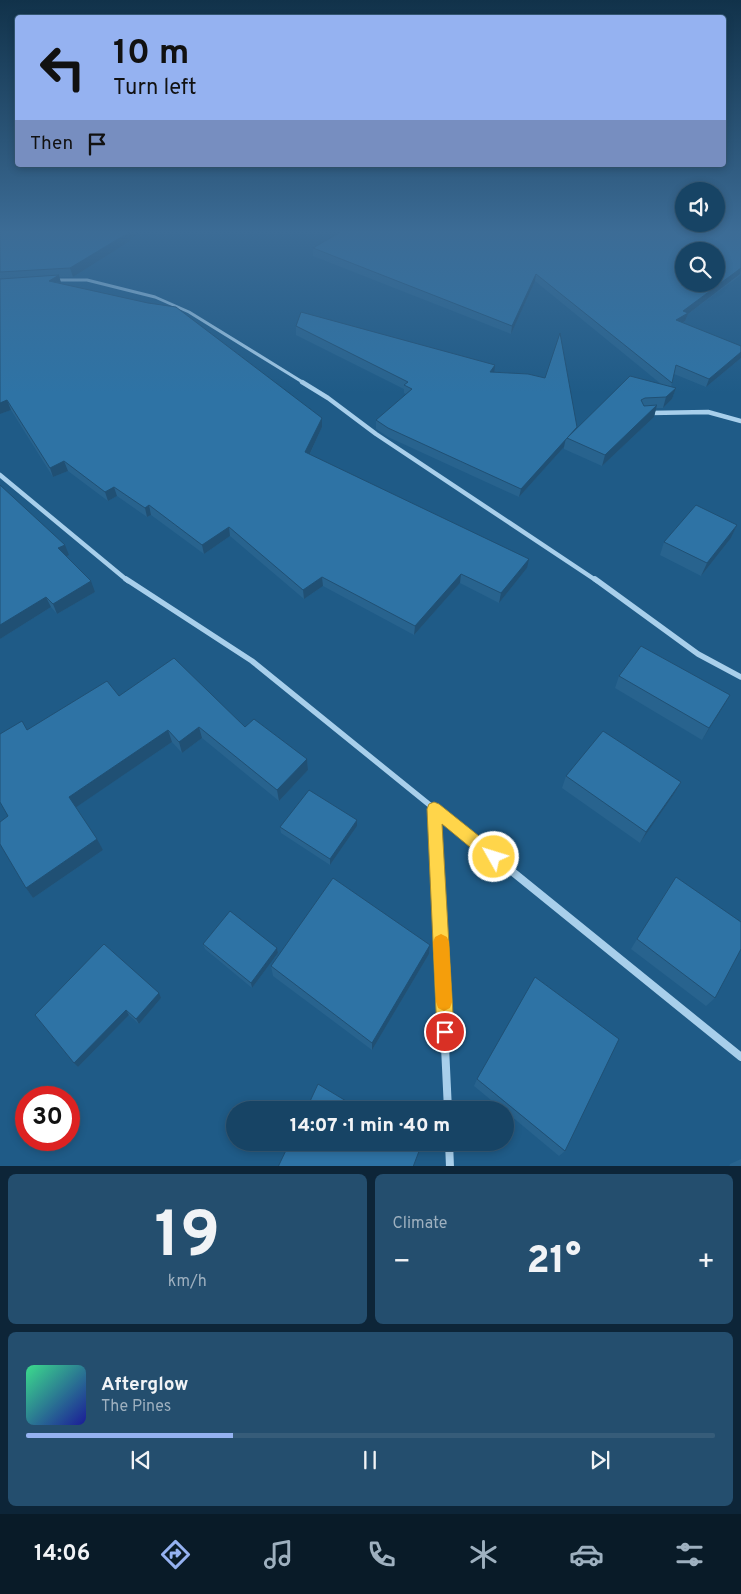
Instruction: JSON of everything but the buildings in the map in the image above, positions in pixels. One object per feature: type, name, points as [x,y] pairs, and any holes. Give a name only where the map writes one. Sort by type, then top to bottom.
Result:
[{"type":"street","points":[[109,284],[156,297],[189,312],[328,398],[376,434],[596,580],[698,654],[741,677]]},
{"type":"street","points":[[642,413],[695,412],[734,418],[741,421]]},
{"type":"street","points":[[0,475],[134,586],[252,661],[741,1057]]},
{"type":"street","points":[[434,809],[448,1101]]},
{"type":"street","points":[[449,1151],[450,1166]]},
{"type":"slow traffic","points":[[441,942],[444,1002]]},
{"type":"route","points":[[445,1032],[434,809],[494,857]]}]
